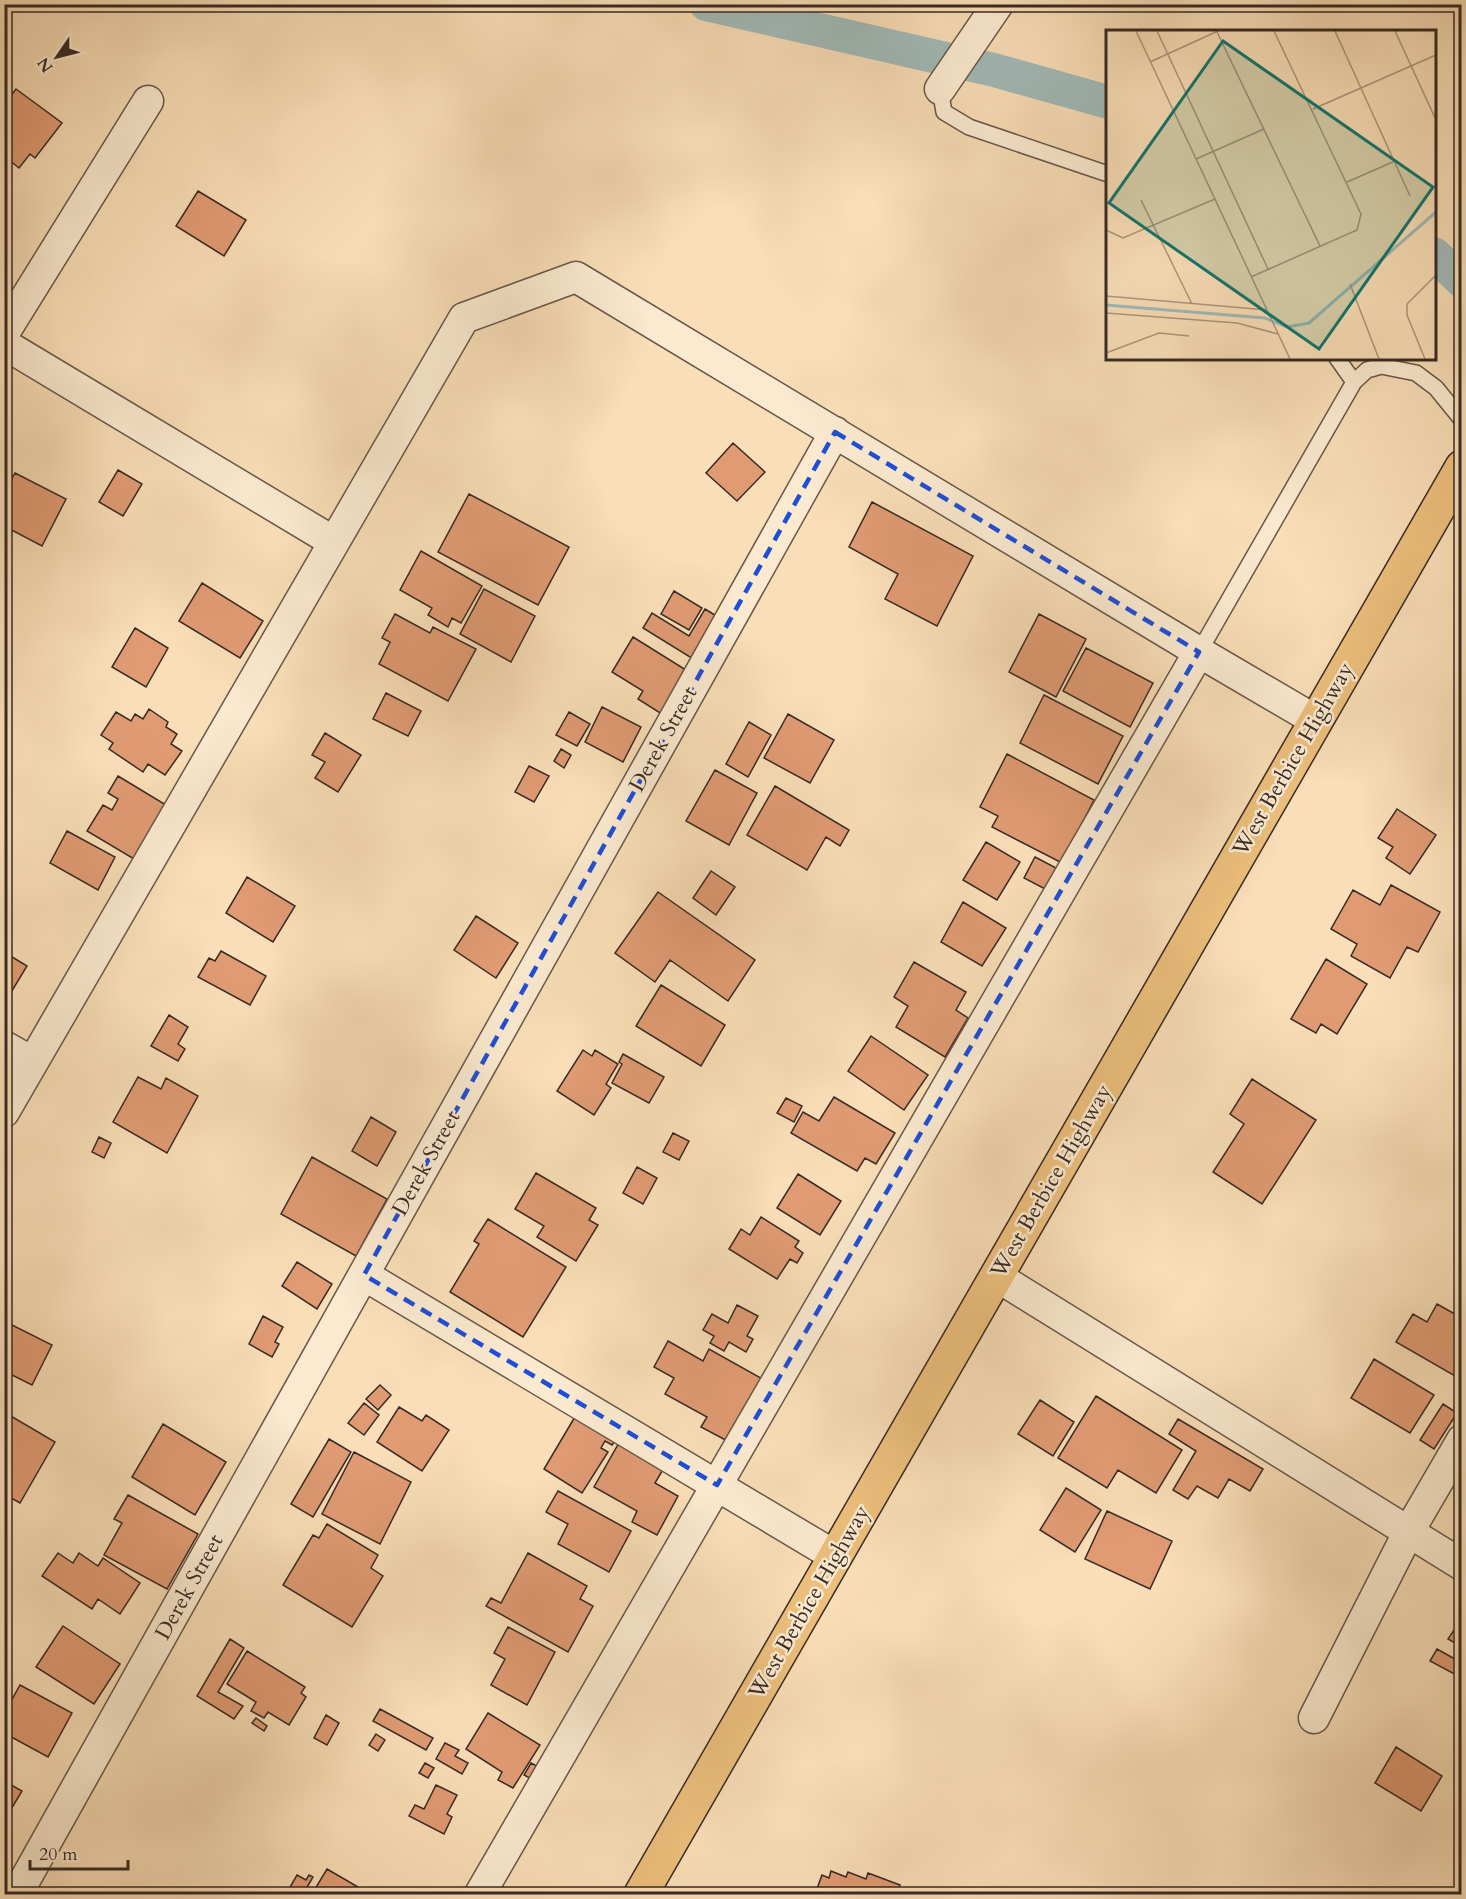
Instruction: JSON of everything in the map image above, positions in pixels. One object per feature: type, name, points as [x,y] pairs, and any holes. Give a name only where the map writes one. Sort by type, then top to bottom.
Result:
[{"type":"main road","name":"West Berbice Highway","points":[[641,1894],[1315,720],[1458,484]]},
{"type":"street","points":[[940,89],[998,4]]},
{"type":"street","points":[[4,333],[148,100]]},
{"type":"street","points":[[4,1112],[464,318],[576,277],[1315,720]]},
{"type":"street","points":[[4,344],[334,542]]},
{"type":"street","name":"Derek Street","points":[[17,1894],[835,432]]},
{"type":"street","points":[[480,1894],[1199,652]]},
{"type":"street","points":[[4,1046],[32,1062]]},
{"type":"street","points":[[364,1275],[836,1556]]},
{"type":"street","points":[[996,1276],[1461,1565]]},
{"type":"street","points":[[1314,1718],[1409,1531],[1461,1440]]},
{"type":"lane","points":[[940,89],[944,112],[969,127],[1106,174]]},
{"type":"lane","points":[[1338,360],[1354,382]]},
{"type":"lane","points":[[1199,652],[1354,382],[1367,370],[1381,366],[1416,373],[1436,388],[1461,420]]},
{"type":"highlighted area","points":[[835,432],[1199,652],[717,1485],[364,1275]]},
{"type":"building","points":[[16,89],[62,123],[35,158],[30,154],[19,168],[4,156],[4,105]]},
{"type":"building","points":[[198,191],[246,220],[224,256],[176,226]]},
{"type":"building","points":[[733,443],[765,472],[737,501],[706,473]]},
{"type":"building","points":[[118,470],[142,484],[123,516],[99,502]]},
{"type":"building","points":[[15,473],[66,499],[42,546],[4,526],[4,493]]},
{"type":"building","points":[[469,494],[569,547],[538,605],[438,552]]},
{"type":"building","points":[[872,502],[973,556],[937,626],[885,599],[898,574],[849,547]]},
{"type":"building","points":[[421,551],[482,586],[461,623],[452,618],[448,627],[428,615],[432,608],[400,590]]},
{"type":"building","points":[[202,583],[263,621],[240,658],[179,621]]},
{"type":"building","points":[[484,589],[535,616],[511,662],[460,634]]},
{"type":"building","points":[[674,591],[702,608],[689,630],[661,614]]},
{"type":"building","points":[[705,609],[723,620],[698,662],[643,628],[652,613],[689,636]]},
{"type":"building","points":[[395,614],[430,633],[433,627],[476,649],[448,701],[379,664],[390,642],[382,638]]},
{"type":"building","points":[[1039,614],[1086,639],[1056,697],[1009,672]]},
{"type":"building","points":[[135,628],[168,648],[146,687],[112,667]]},
{"type":"building","points":[[633,637],[694,675],[668,718],[638,699],[643,691],[612,672]]},
{"type":"building","points":[[1086,648],[1153,683],[1130,727],[1063,691]]},
{"type":"building","points":[[386,693],[421,711],[408,736],[373,719]]},
{"type":"building","points":[[1044,695],[1123,736],[1098,784],[1020,743]]},
{"type":"building","points":[[602,707],[641,727],[623,762],[585,742]]},
{"type":"building","points":[[149,709],[168,722],[166,727],[177,734],[171,744],[182,751],[165,775],[148,764],[143,772],[109,749],[113,743],[101,735],[116,712],[131,721],[135,714],[143,719]]},
{"type":"building","points":[[569,712],[590,724],[577,746],[556,735]]},
{"type":"building","points":[[788,714],[834,740],[810,783],[764,758]]},
{"type":"building","points":[[749,722],[771,735],[748,777],[726,764]]},
{"type":"building","points":[[325,733],[361,755],[338,792],[315,778],[325,762],[312,755]]},
{"type":"building","points":[[561,749],[571,755],[564,768],[554,761]]},
{"type":"building","points":[[1007,754],[1094,800],[1062,863],[992,827],[998,816],[980,807]]},
{"type":"building","points":[[529,766],[549,776],[534,802],[515,792]]},
{"type":"building","points":[[715,770],[757,793],[729,845],[686,821]]},
{"type":"building","points":[[118,776],[166,805],[134,859],[87,831],[103,805],[112,810],[118,799],[108,793]]},
{"type":"building","points":[[775,786],[849,830],[840,846],[826,837],[807,870],[747,835]]},
{"type":"building","points":[[1397,809],[1436,835],[1410,874],[1386,858],[1393,847],[1378,838]]},
{"type":"building","points":[[67,831],[115,857],[98,890],[50,863]]},
{"type":"building","points":[[986,842],[1020,862],[997,900],[963,880]]},
{"type":"building","points":[[1035,857],[1060,870],[1049,891],[1024,878]]},
{"type":"building","points":[[711,871],[735,887],[716,915],[693,898]]},
{"type":"building","points":[[247,877],[295,906],[273,942],[226,913]]},
{"type":"building","points":[[1391,885],[1440,912],[1418,952],[1407,947],[1390,978],[1351,956],[1357,944],[1331,929],[1353,890],[1380,905]]},
{"type":"building","points":[[658,892],[755,960],[728,1001],[670,960],[655,982],[615,953]]},
{"type":"building","points":[[963,902],[1006,928],[982,966],[941,942]]},
{"type":"building","points":[[476,916],[518,943],[496,978],[454,950]]},
{"type":"building","points":[[221,951],[266,976],[250,1005],[198,977],[209,958],[215,961]]},
{"type":"building","points":[[4,952],[27,966],[4,1004]]},
{"type":"building","points":[[1326,959],[1367,984],[1337,1034],[1321,1024],[1316,1033],[1291,1019]]},
{"type":"building","points":[[914,962],[966,992],[956,1010],[968,1018],[945,1057],[896,1027],[908,1006],[894,997]]},
{"type":"building","points":[[661,985],[725,1025],[701,1066],[636,1026]]},
{"type":"building","points":[[169,1015],[188,1027],[178,1044],[185,1049],[178,1061],[151,1046]]},
{"type":"building","points":[[871,1036],[928,1075],[904,1110],[848,1071]]},
{"type":"building","points":[[583,1050],[592,1056],[595,1050],[618,1064],[606,1084],[611,1088],[594,1115],[557,1091]]},
{"type":"building","points":[[623,1054],[664,1077],[649,1103],[612,1083],[622,1064],[619,1062]]},
{"type":"building","points":[[138,1077],[161,1089],[166,1078],[198,1096],[167,1153],[113,1122]]},
{"type":"building","points":[[1252,1079],[1316,1120],[1262,1204],[1213,1172],[1244,1124],[1230,1114]]},
{"type":"building","points":[[834,1097],[895,1133],[876,1164],[865,1158],[857,1171],[791,1133],[803,1112],[819,1121]]},
{"type":"building","points":[[786,1098],[802,1106],[794,1122],[777,1113]]},
{"type":"building","points":[[371,1117],[396,1132],[377,1166],[352,1151]]},
{"type":"building","points":[[673,1133],[689,1141],[679,1160],[663,1152]]},
{"type":"building","points":[[99,1137],[111,1143],[104,1158],[92,1152]]},
{"type":"building","points":[[312,1157],[387,1199],[356,1256],[281,1214]]},
{"type":"building","points":[[637,1167],[657,1178],[643,1204],[623,1193]]},
{"type":"building","points":[[536,1173],[596,1208],[589,1220],[598,1225],[576,1261],[537,1237],[544,1226],[515,1209]]},
{"type":"building","points":[[798,1174],[841,1201],[820,1235],[777,1208]]},
{"type":"building","points":[[761,1217],[799,1241],[795,1247],[803,1253],[797,1263],[790,1259],[777,1279],[729,1249],[741,1229],[750,1235]]},
{"type":"building","points":[[488,1219],[566,1267],[523,1337],[450,1292],[479,1244],[474,1241]]},
{"type":"building","points":[[297,1262],[332,1284],[317,1309],[282,1286]]},
{"type":"building","points":[[1437,1304],[1462,1318],[1462,1380],[1396,1342],[1413,1314],[1427,1322]]},
{"type":"building","points":[[737,1305],[758,1316],[747,1336],[753,1339],[746,1352],[729,1342],[724,1351],[710,1343],[714,1336],[703,1330],[712,1314],[728,1323]]},
{"type":"building","points":[[263,1316],[283,1327],[275,1342],[279,1344],[272,1357],[249,1344]]},
{"type":"building","points":[[4,1321],[52,1345],[32,1385],[4,1371]]},
{"type":"building","points":[[668,1341],[703,1361],[709,1349],[766,1381],[731,1443],[701,1427],[707,1417],[665,1394],[674,1378],[654,1367]]},
{"type":"building","points":[[1374,1359],[1434,1395],[1410,1433],[1351,1398]]},
{"type":"building","points":[[380,1385],[391,1395],[378,1410],[366,1399]]},
{"type":"building","points":[[1096,1396],[1182,1450],[1156,1493],[1118,1470],[1107,1488],[1058,1458]]},
{"type":"building","points":[[1040,1400],[1074,1422],[1053,1456],[1018,1434]]},
{"type":"building","points":[[364,1403],[379,1415],[364,1435],[348,1423]]},
{"type":"building","points":[[1443,1404],[1457,1413],[1434,1449],[1420,1440]]},
{"type":"building","points":[[399,1407],[422,1421],[426,1415],[449,1430],[422,1471],[377,1442]]},
{"type":"building","points":[[579,1410],[616,1440],[612,1445],[605,1441],[601,1448],[608,1452],[582,1493],[544,1469]]},
{"type":"building","points":[[4,1412],[55,1442],[20,1503],[4,1494]]},
{"type":"building","points":[[1178,1419],[1263,1469],[1250,1491],[1229,1479],[1218,1498],[1197,1486],[1188,1499],[1173,1490],[1196,1451],[1169,1434]]},
{"type":"building","points":[[163,1424],[226,1462],[195,1515],[132,1477]]},
{"type":"building","points":[[329,1439],[351,1452],[313,1517],[291,1504]]},
{"type":"building","points":[[620,1441],[665,1466],[655,1483],[678,1496],[657,1535],[632,1522],[637,1511],[594,1487]]},
{"type":"building","points":[[354,1452],[411,1482],[380,1544],[322,1514]]},
{"type":"building","points":[[1066,1488],[1101,1510],[1075,1552],[1040,1530]]},
{"type":"building","points":[[558,1491],[631,1531],[609,1572],[558,1544],[568,1524],[546,1512]]},
{"type":"building","points":[[128,1495],[198,1534],[167,1589],[104,1555],[122,1523],[114,1519]]},
{"type":"building","points":[[1107,1511],[1172,1541],[1150,1589],[1085,1559]]},
{"type":"building","points":[[327,1524],[378,1555],[371,1568],[383,1576],[352,1627],[283,1585],[313,1535],[319,1538]]},
{"type":"building","points":[[58,1553],[73,1563],[79,1553],[98,1566],[103,1558],[140,1583],[120,1614],[98,1599],[92,1609],[42,1576]]},
{"type":"building","points":[[528,1553],[587,1586],[580,1599],[593,1606],[568,1652],[486,1606],[491,1598],[501,1603]]},
{"type":"building","points":[[1462,1618],[1462,1647],[1448,1639]]},
{"type":"building","points":[[63,1626],[120,1664],[94,1704],[36,1667]]},
{"type":"building","points":[[508,1627],[555,1652],[527,1705],[491,1685],[505,1659],[494,1653]]},
{"type":"building","points":[[230,1639],[244,1648],[218,1692],[243,1706],[234,1719],[197,1696]]},
{"type":"building","points":[[1437,1649],[1462,1663],[1462,1678],[1430,1661]]},
{"type":"building","points":[[247,1651],[305,1687],[301,1693],[306,1697],[289,1725],[268,1712],[264,1718],[251,1711],[256,1702],[227,1684]]},
{"type":"building","points":[[20,1685],[72,1713],[48,1757],[4,1733],[4,1714]]},
{"type":"building","points":[[380,1709],[433,1738],[426,1750],[373,1721]]},
{"type":"building","points":[[488,1713],[540,1745],[513,1788],[498,1780],[502,1772],[466,1749]]},
{"type":"building","points":[[326,1715],[339,1723],[327,1745],[314,1738]]},
{"type":"building","points":[[256,1718],[267,1726],[264,1731],[252,1723]]},
{"type":"building","points":[[376,1734],[385,1740],[378,1751],[369,1745]]},
{"type":"building","points":[[445,1743],[459,1750],[455,1756],[468,1763],[462,1774],[436,1759]]},
{"type":"building","points":[[1396,1747],[1442,1776],[1421,1811],[1375,1783]]},
{"type":"building","points":[[425,1763],[434,1768],[428,1778],[419,1773]]},
{"type":"building","points":[[531,1763],[548,1772],[541,1784],[524,1775]]},
{"type":"building","points":[[4,1781],[22,1791],[4,1821]]},
{"type":"building","points":[[436,1785],[457,1795],[447,1814],[452,1817],[444,1834],[409,1816],[415,1805],[424,1809]]},
{"type":"building","points":[[327,1869],[370,1894],[312,1894]]},
{"type":"building","points":[[831,1871],[846,1877],[848,1872],[866,1879],[868,1873],[900,1885],[897,1894],[815,1894],[822,1875],[829,1878]]},
{"type":"building","points":[[297,1875],[306,1880],[309,1875],[313,1877],[303,1894],[286,1894]]},
{"type":"waterway","points":[[706,4],[994,70],[1106,101]]},
{"type":"waterway","points":[[1436,256],[1462,281]]}]
